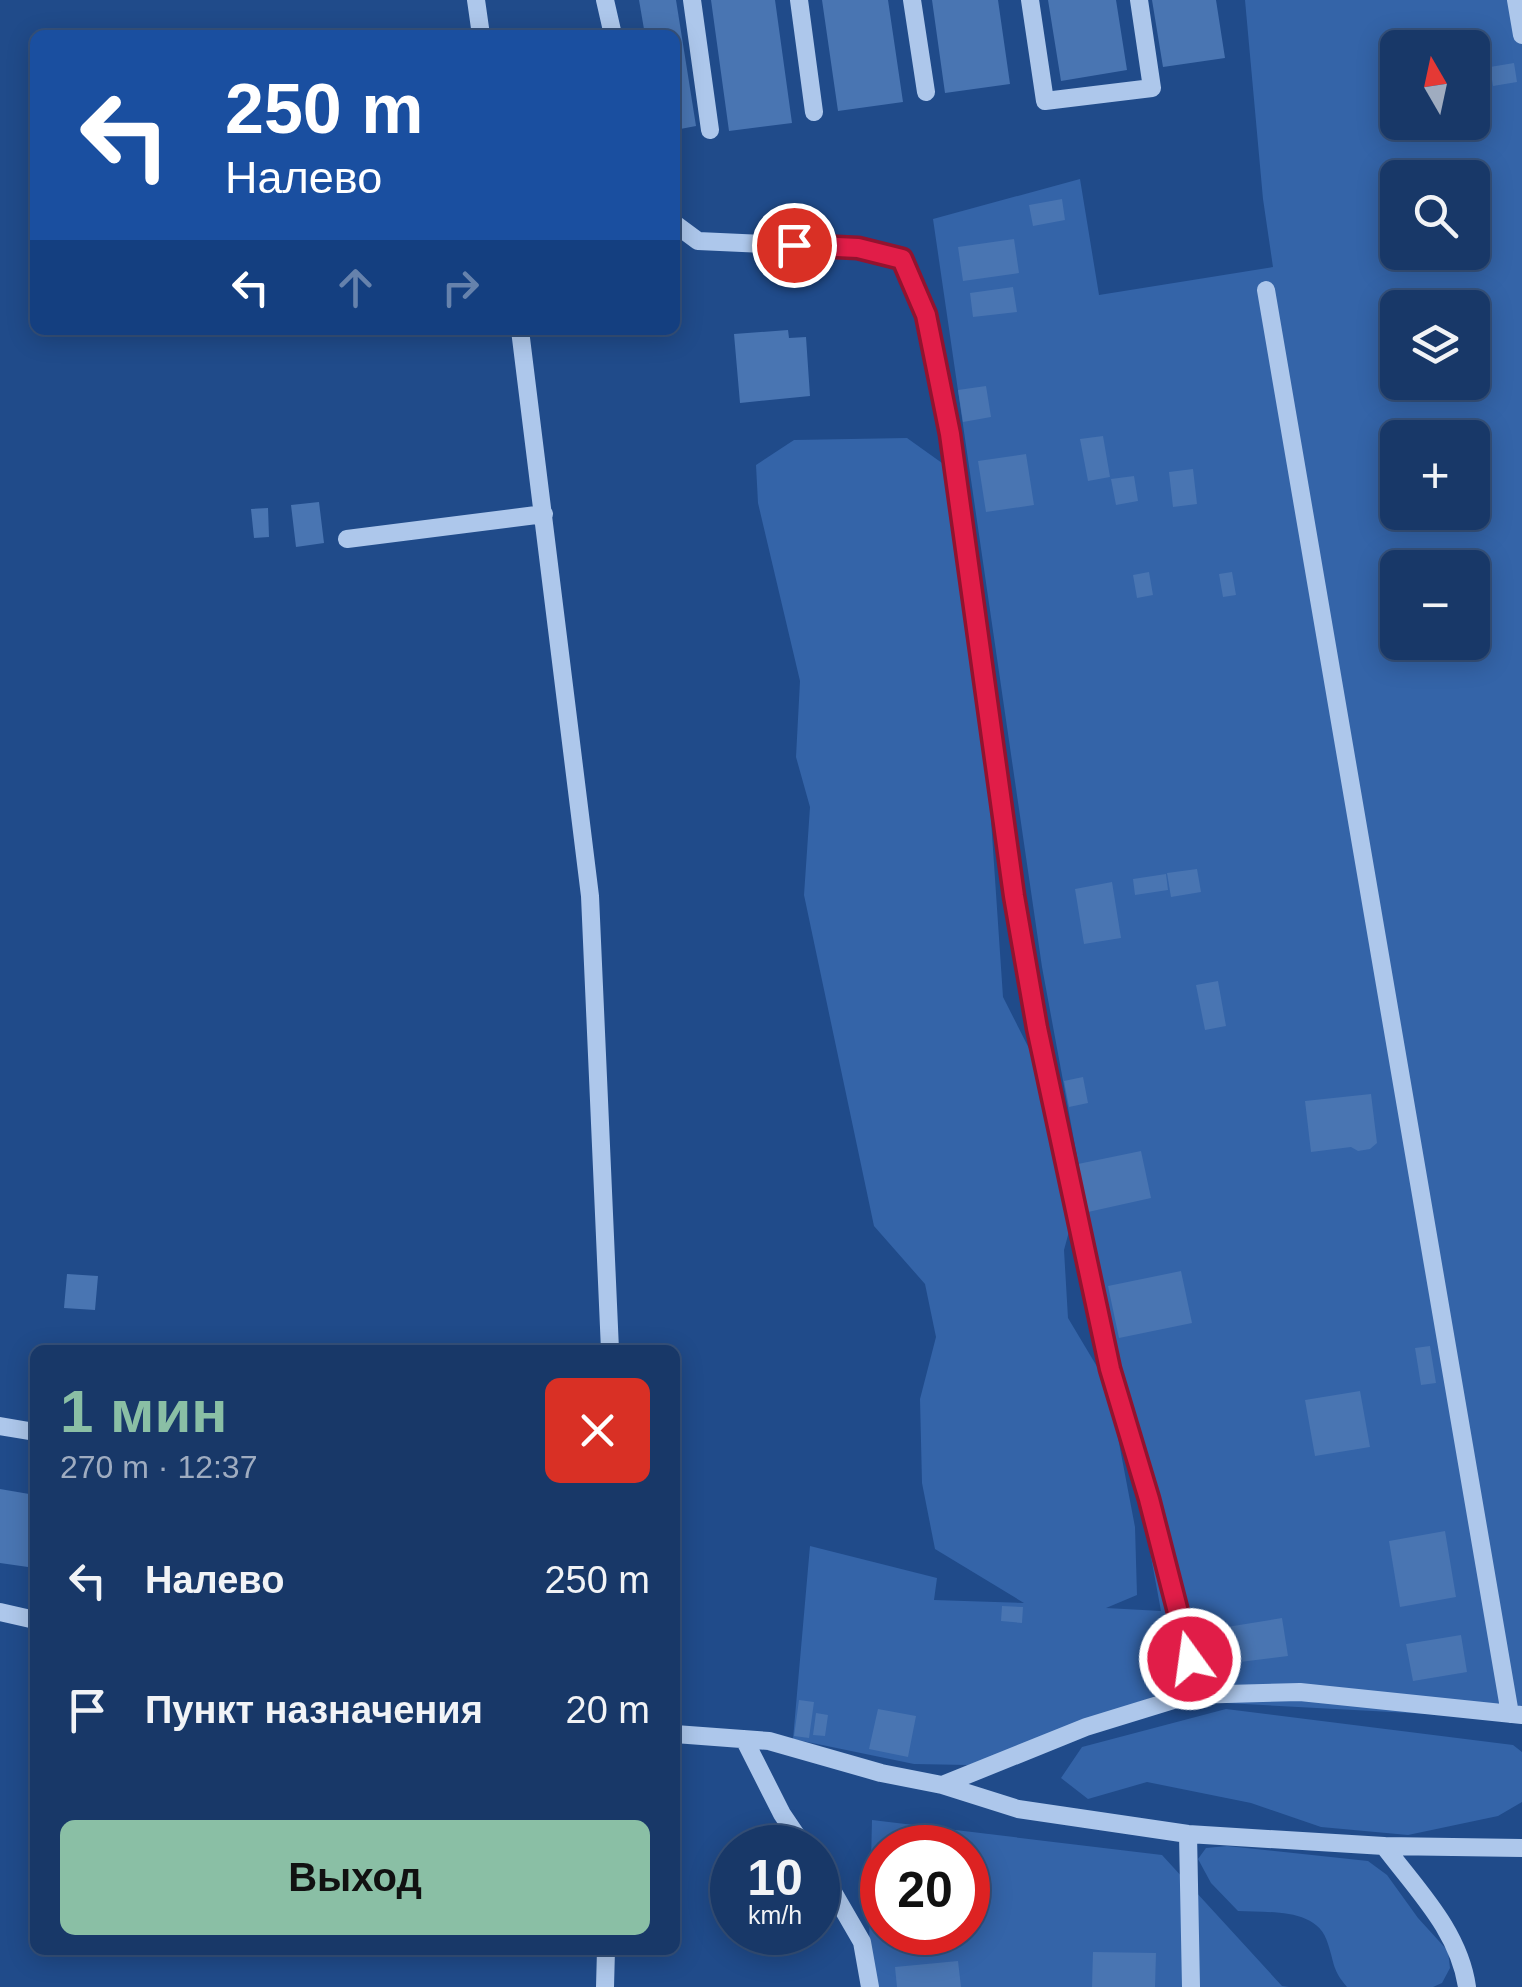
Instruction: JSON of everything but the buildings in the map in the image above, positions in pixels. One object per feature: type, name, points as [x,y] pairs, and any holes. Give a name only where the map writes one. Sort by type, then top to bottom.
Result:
[{"type":"street","points":[[476,0],[479,30]]},
{"type":"street","points":[[604,0],[612,30]]},
{"type":"street","points":[[692,0],[710,130]]},
{"type":"street","points":[[799,0],[814,112]]},
{"type":"street","points":[[912,0],[926,92]]},
{"type":"street","points":[[1030,0],[1045,102],[1152,88],[1139,0]]},
{"type":"street","points":[[1516,0],[1522,35]]},
{"type":"street","points":[[680,228],[698,241],[858,248],[902,259],[926,315],[950,434],[1014,896],[1037,1028],[1110,1369],[1149,1499],[1190,1659],[1190,1694]]},
{"type":"street","points":[[942,1785],[1086,1727],[1190,1694],[1300,1692],[1516,1714],[1266,290]]},
{"type":"street","points":[[521,335],[590,896],[610,1345]]},
{"type":"street","points":[[347,539],[544,514]]},
{"type":"street","points":[[0,1426],[30,1431]]},
{"type":"street","points":[[0,1612],[30,1619]]},
{"type":"street","points":[[680,1734],[769,1741],[881,1773],[942,1785],[1018,1809],[1188,1834],[1384,1846],[1522,1848]]},
{"type":"street","points":[[744,1739],[789,1825]]},
{"type":"street","points":[[1188,1834],[1191,1987]]},
{"type":"street","points":[[1384,1846],[1453,1938],[1466,1987]]},
{"type":"street","points":[[840,1904],[862,1942],[870,1987]]},
{"type":"street","points":[[605,1987],[606,1955]]},
{"type":"shaded area","points":[[1245,0],[1522,0],[1522,1719],[1207,1702],[1158,1695],[968,1765],[914,1764],[793,1739],[810,1546],[937,1578],[934,1600],[1024,1603],[935,1549],[922,1483],[920,1399],[936,1337],[925,1284],[874,1226],[804,895],[810,807],[796,757],[800,681],[758,503],[756,465],[794,440],[907,438],[949,468],[984,716],[1003,997],[1043,1076],[1074,1213],[1064,1250],[1068,1318],[1108,1385],[1135,1527],[1137,1595],[1106,1608],[1161,1611],[1042,967],[933,219],[1080,179],[1099,295],[1273,267]]},
{"type":"shaded area","points":[[1226,1709],[1513,1745],[1522,1752],[1522,1802],[1498,1816],[1408,1835],[1321,1827],[1251,1803],[1147,1782],[1088,1799],[1061,1778],[1082,1747]]},
{"type":"shaded area","points":[[872,1820],[913,1825],[872,1825]]},
{"type":"shaded area","points":[[990,1834],[1162,1855],[1282,1986],[1289,1987],[868,1987],[869,1955],[990,1955]]},
{"type":"shaded area","points":[[1227,1846],[1368,1861],[1387,1875],[1448,1951],[1450,1968],[1442,1983],[1433,1987],[1347,1987],[1336,1971],[1322,1932],[1314,1924],[1290,1914],[1238,1911],[1211,1883],[1198,1859],[1206,1848]]},
{"type":"route","points":[[794,245],[858,248],[902,259],[926,315],[950,434],[1014,896],[1037,1028],[1110,1369],[1149,1499],[1190,1659]]}]
